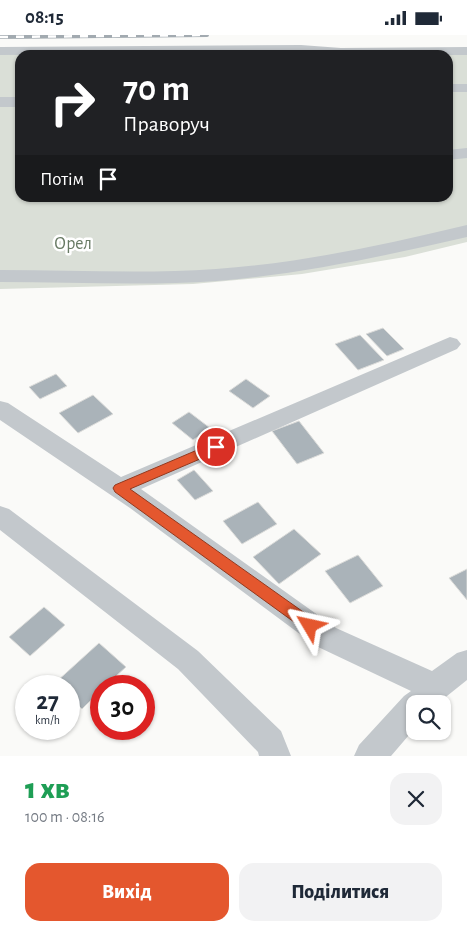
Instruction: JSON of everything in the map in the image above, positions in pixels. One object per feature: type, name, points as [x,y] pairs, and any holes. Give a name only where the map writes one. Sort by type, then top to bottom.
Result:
[{"type":"street","points":[[0,51],[15,51]]},
{"type":"street","points":[[453,51],[467,51]]},
{"type":"street","points":[[453,88],[467,88]]},
{"type":"street","points":[[0,102],[15,102]]},
{"type":"street","points":[[453,154],[467,153]]},
{"type":"street","points":[[0,276],[150,277],[246,273],[359,257],[467,231]]},
{"type":"street","points":[[119,488],[450,344]]},
{"type":"street","points":[[0,409],[119,488],[326,637],[416,695]]},
{"type":"street","points":[[0,515],[188,659],[270,742],[275,756]]},
{"type":"street","points":[[427,695],[467,663]]},
{"type":"street","points":[[370,756],[406,717]]},
{"type":"green space","name":"Орел","points":[[453,50],[467,50],[467,242],[405,257],[302,274],[193,284],[0,289],[0,53],[15,53],[15,202],[453,202]]},
{"type":"building","points":[[383,328],[404,349],[387,356],[366,334]]},
{"type":"building","points":[[360,335],[384,360],[358,370],[335,344]]},
{"type":"building","points":[[56,374],[67,386],[40,399],[29,387]]},
{"type":"building","points":[[246,379],[270,396],[253,408],[229,391]]},
{"type":"building","points":[[93,395],[113,414],[78,433],[59,413]]},
{"type":"building","points":[[189,412],[210,428],[193,440],[172,423]]},
{"type":"building","points":[[299,421],[324,453],[297,464],[272,431]]},
{"type":"building","points":[[194,470],[213,491],[195,500],[177,480]]},
{"type":"building","points":[[258,502],[277,524],[242,544],[223,521]]},
{"type":"building","points":[[294,529],[321,554],[279,584],[253,557]]},
{"type":"building","points":[[358,555],[383,586],[350,603],[325,571]]},
{"type":"building","points":[[467,569],[467,600],[449,578]]},
{"type":"building","points":[[44,607],[65,625],[30,656],[9,637]]},
{"type":"building","points":[[99,643],[126,667],[117,675],[90,675],[90,701],[82,709],[80,707],[80,675],[64,675]]},
{"type":"railway","points":[[0,37],[207,35]]},
{"type":"route","points":[[216,447],[119,488],[310,626]]}]
